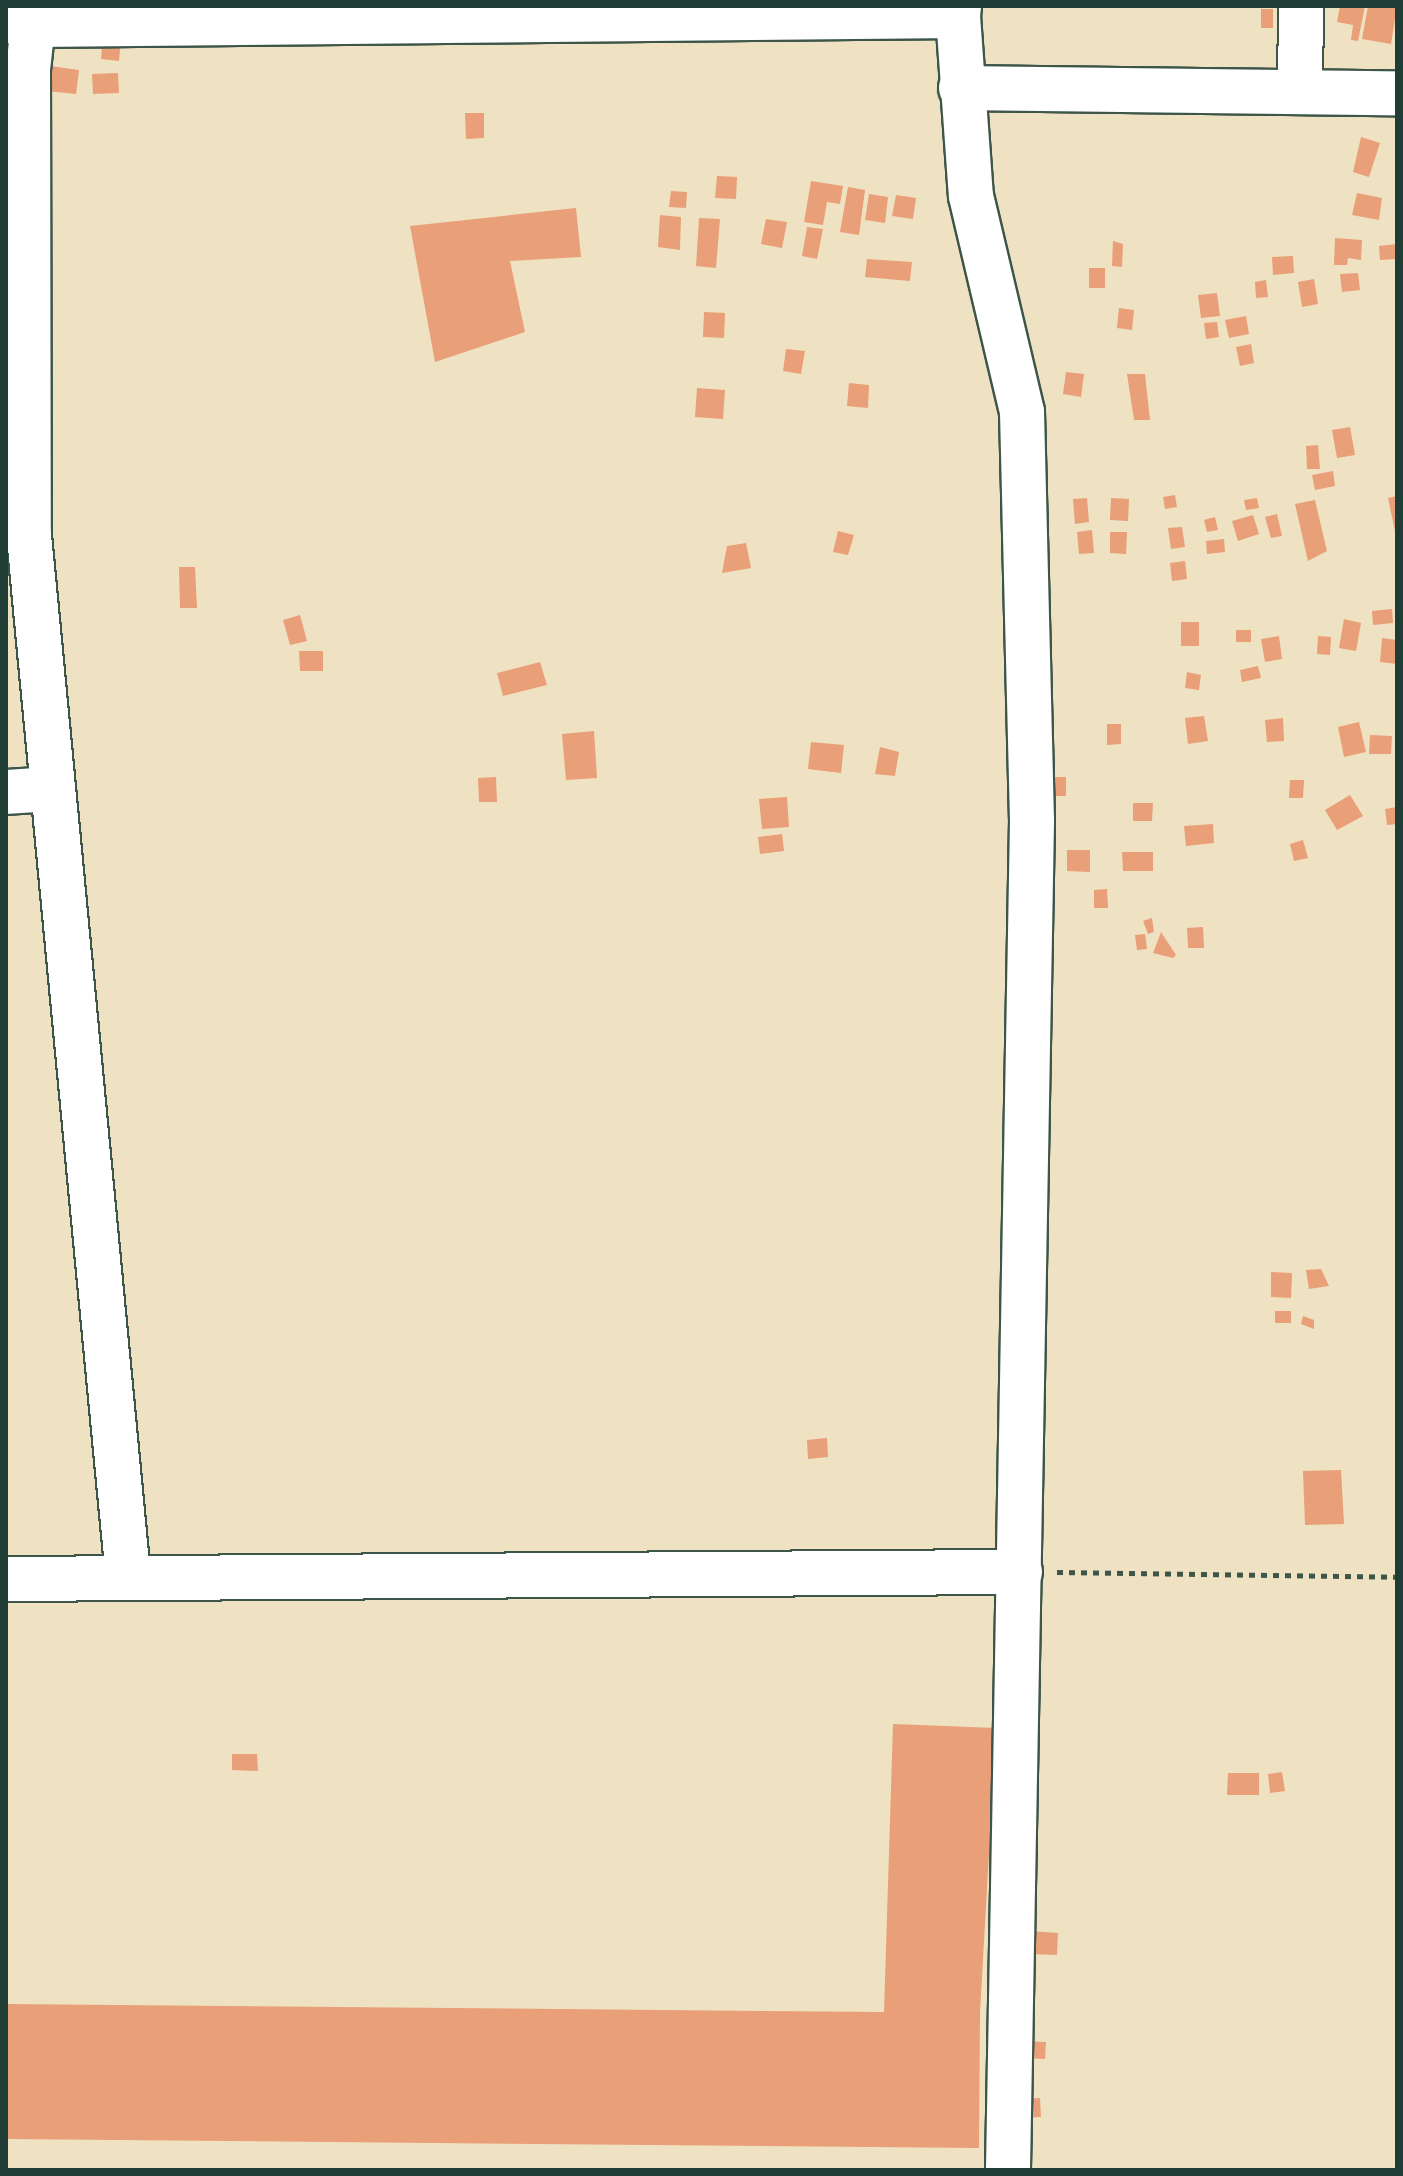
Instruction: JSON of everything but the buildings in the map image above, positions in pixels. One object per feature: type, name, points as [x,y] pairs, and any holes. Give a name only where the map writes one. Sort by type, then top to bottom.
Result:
[{"type":"street","points":[[1300,88],[1301,6]]},
{"type":"street","points":[[128,1575],[29,536],[17,83],[25,17],[959,11],[961,88],[971,196],[1022,412],[1032,821],[1008,2170]]},
{"type":"street","points":[[961,88],[1300,88],[1397,93]]},
{"type":"street","points":[[6,792],[53,789]]},
{"type":"street","points":[[6,1579],[128,1575],[1020,1572]]},
{"type":"path","points":[[1020,1572],[1397,1577]]}]
